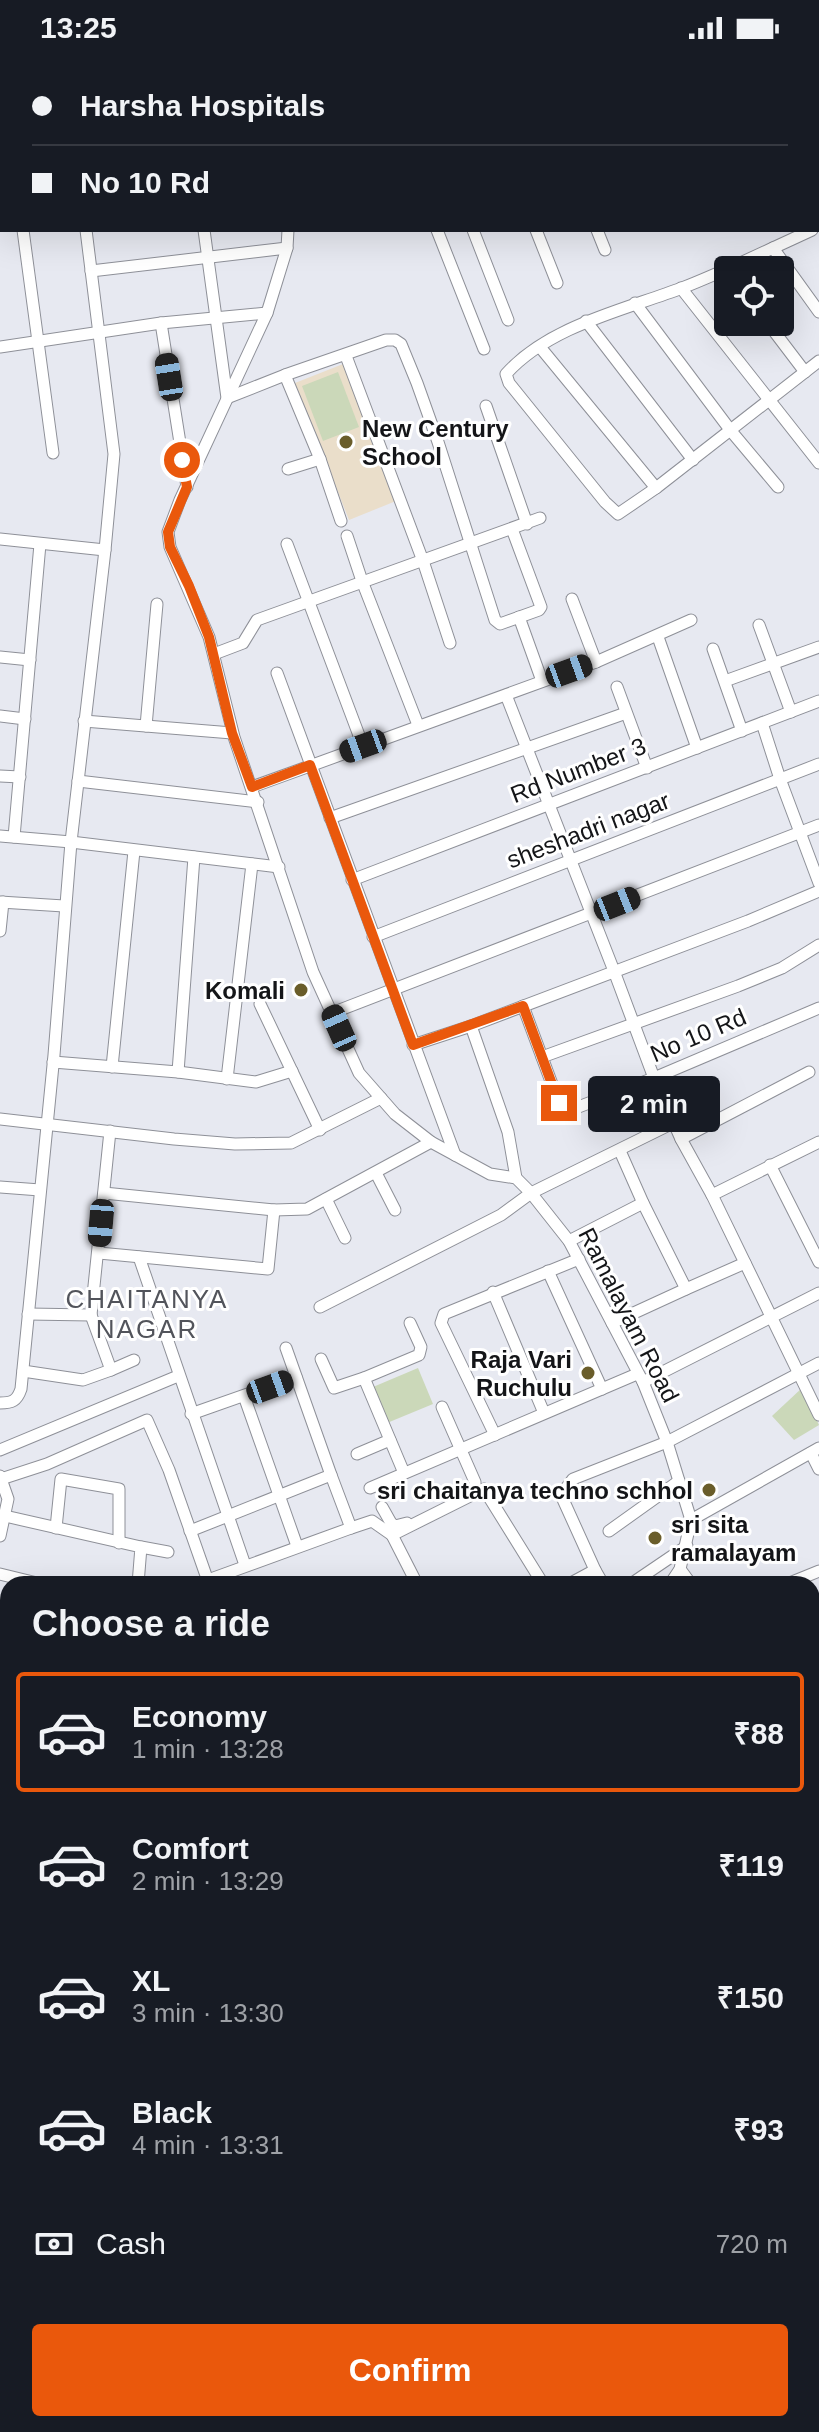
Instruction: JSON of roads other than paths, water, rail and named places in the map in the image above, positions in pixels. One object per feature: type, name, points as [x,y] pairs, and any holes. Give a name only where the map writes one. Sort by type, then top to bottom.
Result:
[{"type":"street","points":[[23,232],[53,453]]},
{"type":"street","points":[[0,1403],[12,1403],[19,1396],[23,1371],[53,1062],[64,906],[114,454],[86,232]]},
{"type":"street","points":[[204,232],[227,398],[386,340],[395,340],[401,344],[438,442],[497,623],[541,607],[512,529]]},
{"type":"street","name":"Ramalayam Road","points":[[288,232],[287,248],[267,313],[168,532],[170,547],[189,586],[214,654],[232,733],[258,802],[313,972],[359,1073],[395,1114],[431,1142],[490,1174],[516,1178],[569,1241],[640,1378],[667,1442],[691,1520],[687,1546],[675,1576]]},
{"type":"street","points":[[438,232],[484,349]]},
{"type":"street","points":[[474,232],[508,320]]},
{"type":"street","points":[[537,232],[557,283]]},
{"type":"street","points":[[598,232],[605,250]]},
{"type":"street","points":[[755,256],[808,232]]},
{"type":"street","points":[[91,271],[287,248]]},
{"type":"street","points":[[773,248],[819,312]]},
{"type":"street","points":[[714,274],[586,321],[540,347],[506,374],[509,383],[618,514],[693,460],[819,361]]},
{"type":"street","points":[[681,288],[819,463]]},
{"type":"street","points":[[635,303],[731,431],[778,487]]},
{"type":"street","points":[[0,347],[161,323],[267,313]]},
{"type":"street","points":[[586,321],[693,460]]},
{"type":"street","points":[[161,323],[187,487]]},
{"type":"street","points":[[778,336],[805,372]]},
{"type":"street","points":[[540,347],[656,488]]},
{"type":"street","points":[[346,356],[423,561],[450,643]]},
{"type":"street","points":[[285,375],[320,459],[341,521]]},
{"type":"street","points":[[486,406],[527,524]]},
{"type":"street","points":[[288,469],[320,459]]},
{"type":"street","points":[[214,654],[243,643],[257,620],[540,518]]},
{"type":"street","points":[[347,536],[418,725]]},
{"type":"street","points":[[0,539],[105,550]]},
{"type":"street","points":[[14,837],[40,544]]},
{"type":"street","points":[[287,544],[363,746]]},
{"type":"street","points":[[572,599],[596,662]]},
{"type":"street","points":[[146,726],[157,604]]},
{"type":"street","points":[[519,617],[542,681]]},
{"type":"street","points":[[252,787],[596,662],[691,620]]},
{"type":"street","points":[[759,625],[791,712]]},
{"type":"street","points":[[658,637],[697,748]]},
{"type":"street","points":[[725,681],[819,647]]},
{"type":"street","points":[[713,649],[742,731]]},
{"type":"street","points":[[0,657],[30,660]]},
{"type":"street","points":[[277,673],[455,1155]]},
{"type":"street","points":[[617,687],[647,768]]},
{"type":"street","points":[[506,695],[654,1078],[681,1139],[712,1195],[819,1415]]},
{"type":"street","name":"Rd Number 3","points":[[352,880],[819,701]]},
{"type":"street","points":[[330,818],[626,713]]},
{"type":"street","points":[[0,716],[25,719]]},
{"type":"street","points":[[84,721],[232,733]]},
{"type":"street","points":[[762,723],[819,883]]},
{"type":"street","name":"sheshadri nagar","points":[[373,937],[819,764]]},
{"type":"street","points":[[0,776],[20,777]]},
{"type":"street","points":[[78,781],[258,802]]},
{"type":"street","points":[[332,1013],[819,825]]},
{"type":"street","points":[[0,836],[279,867]]},
{"type":"street","points":[[112,1067],[134,851]]},
{"type":"street","points":[[178,1072],[194,857]]},
{"type":"street","points":[[227,1079],[252,864]]},
{"type":"street","points":[[413,1045],[748,921],[819,891]]},
{"type":"street","points":[[0,931],[2,902],[64,906]]},
{"type":"street","points":[[542,1057],[738,986],[782,968],[819,945]]},
{"type":"street","points":[[260,1004],[320,1130]]},
{"type":"street","name":"No 10 Rd","points":[[523,1006],[559,1103],[568,1111],[819,1008]]},
{"type":"street","points":[[471,1026],[508,1132],[516,1178]]},
{"type":"street","points":[[53,1062],[256,1082],[292,1071]]},
{"type":"street","points":[[681,1139],[809,1072]]},
{"type":"street","points":[[0,1119],[235,1144],[291,1143],[381,1098]]},
{"type":"street","points":[[320,1307],[501,1215],[531,1193],[675,1122]]},
{"type":"street","points":[[110,1131],[91,1315],[111,1370]]},
{"type":"street","points":[[104,1193],[274,1210],[307,1209],[431,1142]]},
{"type":"street","points":[[712,1195],[819,1142]]},
{"type":"street","points":[[620,1151],[686,1289]]},
{"type":"street","points":[[770,1165],[819,1262]]},
{"type":"street","points":[[376,1173],[395,1210]]},
{"type":"street","points":[[0,1187],[40,1190]]},
{"type":"street","points":[[326,1199],[345,1238]]},
{"type":"street","points":[[569,1241],[643,1203]]},
{"type":"street","points":[[99,1253],[268,1269],[274,1210]]},
{"type":"street","points":[[139,1257],[245,1565]]},
{"type":"street","points":[[495,1435],[441,1323],[444,1314],[579,1259]]},
{"type":"street","points":[[612,1323],[745,1263]]},
{"type":"street","points":[[548,1271],[602,1389]]},
{"type":"street","points":[[493,1292],[544,1413]]},
{"type":"street","points":[[370,1488],[602,1389],[640,1378],[819,1293]]},
{"type":"street","points":[[28,1314],[91,1315]]},
{"type":"street","points":[[321,1359],[334,1388],[364,1378],[419,1355],[421,1347],[410,1323]]},
{"type":"street","points":[[286,1348],[351,1528]]},
{"type":"street","points":[[23,1371],[83,1380],[134,1360]]},
{"type":"street","points":[[598,1576],[561,1495],[573,1479],[667,1442],[819,1363]]},
{"type":"street","points":[[0,1450],[178,1376]]},
{"type":"street","points":[[191,1414],[296,1377]]},
{"type":"street","points":[[364,1378],[404,1473]]},
{"type":"street","points":[[244,1396],[297,1546]]},
{"type":"street","points":[[382,1507],[391,1523],[400,1526],[472,1492],[476,1486],[442,1407]]},
{"type":"street","points":[[0,1536],[8,1499],[1,1482],[147,1420],[169,1470],[206,1576]]},
{"type":"street","points":[[357,1454],[390,1440]]},
{"type":"street","points":[[691,1520],[815,1451],[819,1469]]},
{"type":"street","points":[[190,1531],[331,1475]]},
{"type":"street","points":[[56,1528],[61,1479],[119,1489],[119,1543]]},
{"type":"street","points":[[609,1531],[679,1481]]},
{"type":"street","points":[[392,1535],[484,1489],[538,1576]]},
{"type":"street","points":[[5,1516],[168,1552]]},
{"type":"street","points":[[221,1576],[372,1521],[392,1535],[413,1576]]},
{"type":"street","points":[[643,1576],[687,1546]]},
{"type":"street","points":[[139,1576],[141,1547]]},
{"type":"street","points":[[680,1569],[685,1576]]},
{"type":"street","points":[[584,1576],[595,1570]]},
{"type":"place","name":"New Century School","points":[[346,442]]},
{"type":"place","name":"Komali","points":[[301,990]]},
{"type":"place","name":"Raja Vari Ruchulu","points":[[588,1373]]},
{"type":"place","name":"sri chaitanya techno schhol","points":[[709,1490]]},
{"type":"place","name":"sri sita ramalayam","points":[[655,1538]]},
{"type":"district","name":"CHAITANYA NAGAR","points":[[147,1314]]}]
